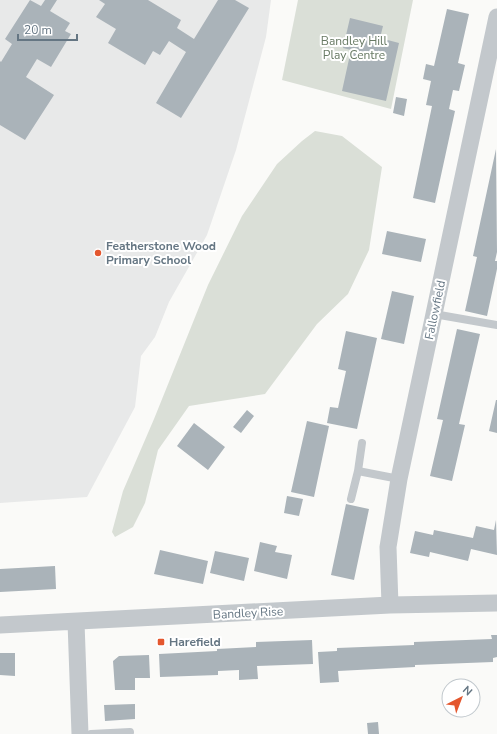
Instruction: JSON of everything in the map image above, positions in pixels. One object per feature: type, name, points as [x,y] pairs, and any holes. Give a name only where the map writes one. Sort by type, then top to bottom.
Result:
[{"type":"street","name":"Fallowfield","points":[[390,605],[388,547],[399,479],[497,17]]},
{"type":"street","name":"Bandley Rise","points":[[0,625],[390,605],[497,603]]},
{"type":"street","points":[[76,622],[80,734]]},
{"type":"lane","points":[[434,314],[497,325]]},
{"type":"lane","points":[[351,499],[358,471],[362,443]]},
{"type":"lane","points":[[358,471],[399,479]]},
{"type":"lane","points":[[91,734],[130,732]]},
{"type":"shaded area","name":"Featherstone Wood Primary School","points":[[0,0],[271,0],[266,37],[236,150],[207,235],[169,302],[155,337],[141,356],[135,407],[87,497],[0,503]]},
{"type":"green space","name":"Bandley Hill Play Centre","points":[[298,0],[413,0],[391,109],[282,80]]},
{"type":"green space","points":[[315,131],[342,136],[382,167],[369,250],[348,294],[317,324],[265,394],[189,406],[158,450],[145,503],[133,527],[115,537],[112,532],[123,491],[208,285],[242,216],[277,164]]},
{"type":"building","points":[[30,0],[41,6],[45,0],[57,0],[50,11],[70,23],[65,31],[71,34],[51,67],[37,59],[26,77],[54,95],[25,140],[0,125],[0,61],[1,62],[12,44],[5,39]]},
{"type":"building","points":[[99,0],[148,0],[181,20],[177,28],[194,39],[218,0],[235,0],[249,8],[181,118],[156,103],[186,52],[169,41],[160,55],[153,51],[145,65],[108,43],[116,29],[96,17],[105,4]]},
{"type":"building","points":[[447,9],[469,14],[458,63],[465,65],[459,91],[453,90],[449,109],[455,111],[435,203],[413,198],[432,106],[426,105],[431,81],[423,79],[426,64],[434,66]]},
{"type":"building","points":[[350,18],[383,26],[380,38],[399,43],[386,101],[342,91],[351,50],[343,48]]},
{"type":"building","points":[[396,97],[407,99],[404,116],[393,113]]},
{"type":"building","points":[[496,149],[497,252],[495,261],[497,261],[497,269],[487,316],[465,311],[477,257],[473,256]]},
{"type":"building","points":[[387,231],[426,239],[421,262],[382,254]]},
{"type":"building","points":[[392,291],[414,296],[404,344],[381,339]]},
{"type":"building","points":[[457,329],[480,334],[459,424],[465,425],[452,481],[430,476],[443,420],[437,419]]},
{"type":"building","points":[[346,331],[377,338],[357,429],[327,423],[330,407],[338,408],[346,371],[338,369]]},
{"type":"building","points":[[497,400],[497,433],[489,431]]},
{"type":"building","points":[[247,410],[254,416],[241,433],[233,427]]},
{"type":"building","points":[[307,421],[329,426],[314,497],[291,492]]},
{"type":"building","points":[[194,423],[225,447],[208,470],[177,446]]},
{"type":"building","points":[[287,496],[303,499],[299,516],[284,513]]},
{"type":"building","points":[[346,504],[369,509],[354,580],[331,575]]},
{"type":"building","points":[[496,520],[497,555],[471,549],[468,561],[430,552],[429,557],[410,553],[415,531],[433,535],[434,530],[473,538],[476,526],[494,530]]},
{"type":"building","points":[[260,542],[277,546],[275,552],[292,555],[287,579],[254,571]]},
{"type":"building","points":[[160,550],[208,561],[203,584],[154,574]]},
{"type":"building","points":[[215,551],[249,558],[244,581],[210,573]]},
{"type":"building","points":[[55,566],[56,589],[0,592],[0,569]]},
{"type":"building","points":[[491,635],[497,635],[497,657],[493,658],[493,662],[415,665],[415,667],[338,671],[339,682],[320,683],[318,652],[337,651],[337,648],[414,645],[414,642],[492,639]]},
{"type":"building","points":[[312,640],[313,664],[257,666],[258,679],[239,680],[239,670],[218,671],[218,675],[160,677],[159,654],[256,647],[256,642]]},
{"type":"building","points":[[0,653],[15,653],[15,676],[0,675]]},
{"type":"building","points":[[149,655],[150,678],[135,678],[135,690],[115,690],[113,661],[119,656]]},
{"type":"building","points":[[135,704],[135,719],[105,721],[104,705]]},
{"type":"building","points":[[378,722],[379,734],[368,734],[367,723]]},
{"type":"place","name":"Featherstone Wood Primary School","points":[[98,253]]},
{"type":"place","name":"Harefield","points":[[161,642]]}]
